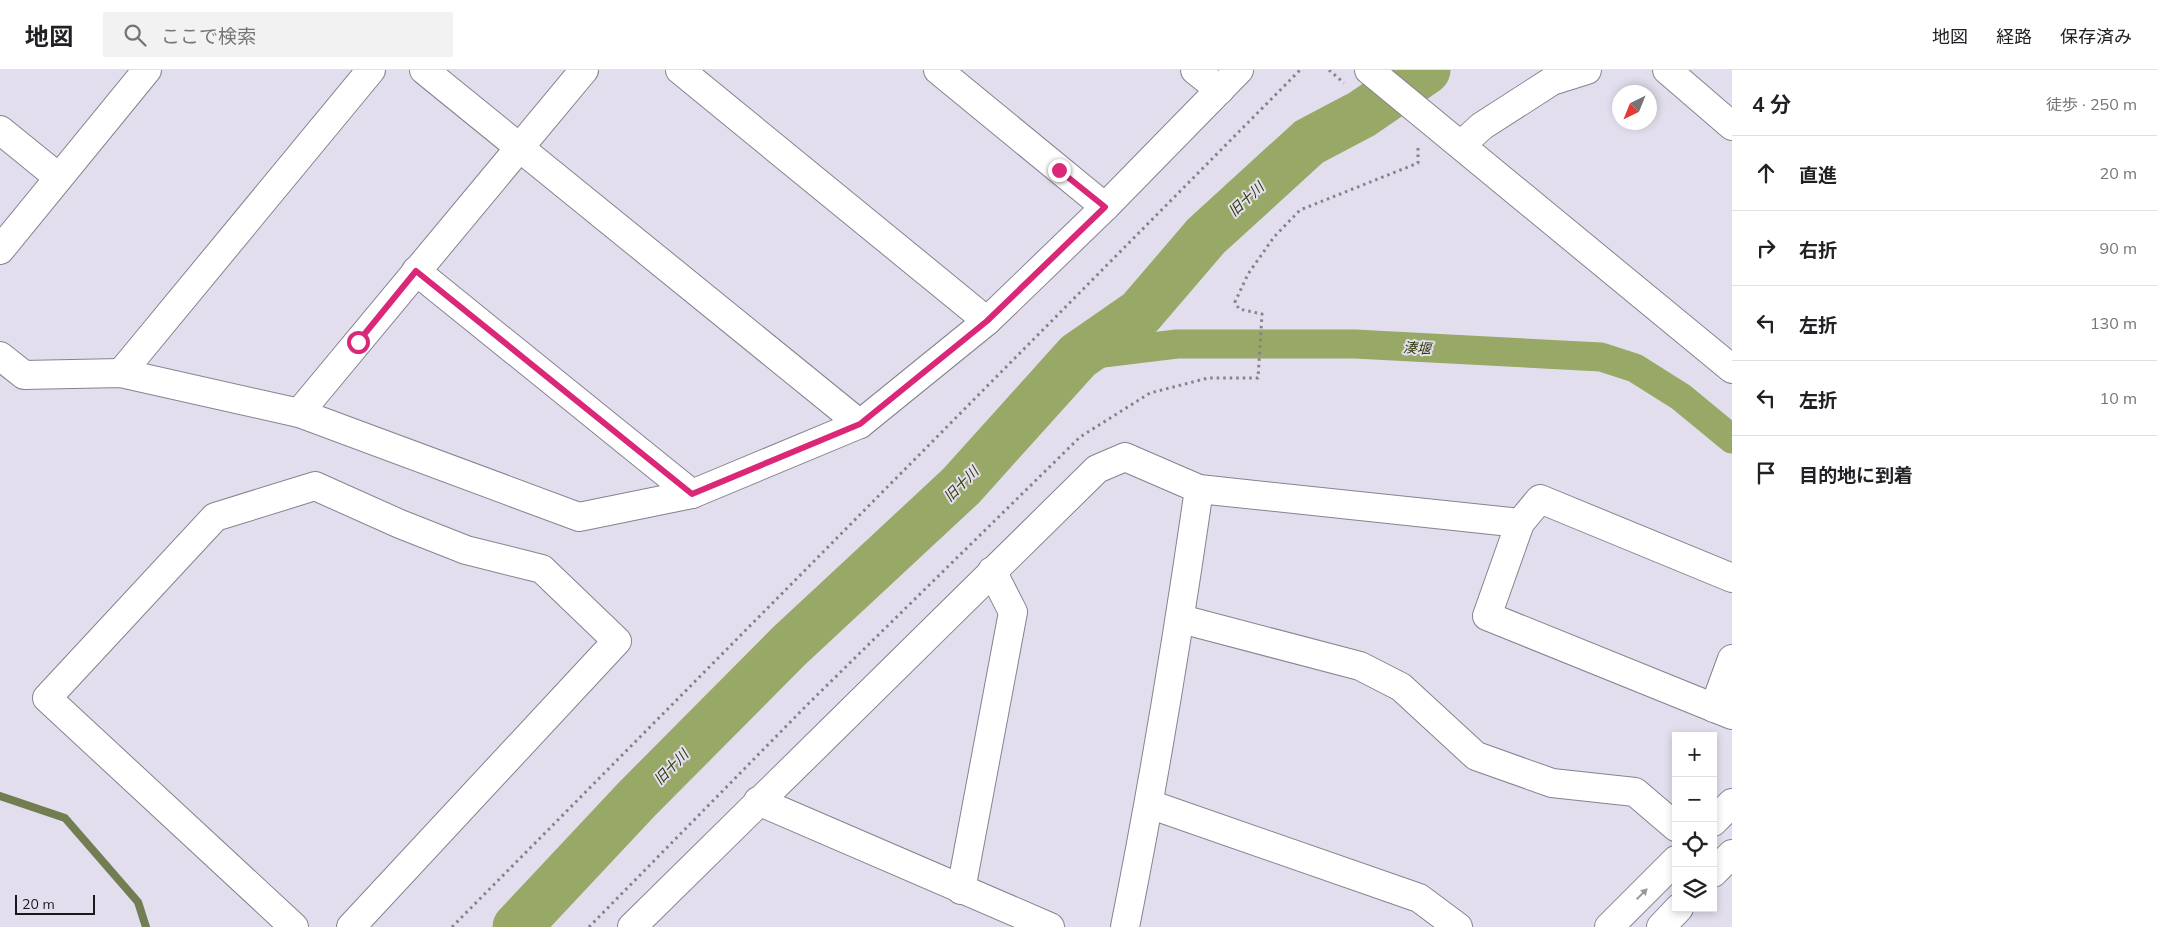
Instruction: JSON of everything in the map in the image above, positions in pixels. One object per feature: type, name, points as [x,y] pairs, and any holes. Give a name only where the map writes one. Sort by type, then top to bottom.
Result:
[{"type":"street","points":[[0,250],[147,70]]},
{"type":"street","points":[[121,373],[371,70]]},
{"type":"street","points":[[424,70],[860,424]]},
{"type":"street","points":[[299,413],[584,70]]},
{"type":"street","points":[[680,70],[987,321]]},
{"type":"street","points":[[938,70],[1105,207]]},
{"type":"street","points":[[1195,70],[1220,90]]},
{"type":"street","points":[[0,356],[24,375],[121,373],[299,413],[579,517],[692,494],[860,424],[987,321],[1105,207],[1239,70]]},
{"type":"street","points":[[1369,70],[1732,369]]},
{"type":"street","points":[[1461,145],[1482,126],[1552,81],[1587,70]]},
{"type":"street","points":[[1667,70],[1732,126]]},
{"type":"street","points":[[0,130],[58,177]]},
{"type":"street","points":[[416,271],[692,494]]},
{"type":"street","points":[[632,927],[1096,469],[1125,457],[1199,489],[1520,523]]},
{"type":"street","points":[[294,927],[47,698],[215,517],[315,486],[400,524],[466,550],[542,569],[617,641],[352,927]]},
{"type":"street","points":[[1125,927],[1149,804],[1180,619],[1199,489]]},
{"type":"street","points":[[1732,578],[1540,499],[1520,523],[1488,616],[1723,711],[1732,659]]},
{"type":"street","points":[[961,890],[1013,612],[992,572]]},
{"type":"street","points":[[1180,619],[1360,666],[1401,687],[1476,756],[1552,783],[1635,792],[1672,824]]},
{"type":"street","points":[[758,801],[1050,927]]},
{"type":"street","points":[[1717,818],[1732,803]]},
{"type":"street","points":[[1149,804],[1418,898],[1458,927]]},
{"type":"street","points":[[1717,869],[1732,854]]},
{"type":"street","points":[[1609,927],[1672,864]]},
{"type":"street","points":[[1660,927],[1675,912]]},
{"type":"path","points":[[452,927],[1300,70]]},
{"type":"path","points":[[1258,378],[1262,314],[1239,308],[1235,302],[1248,274],[1274,237],[1300,210],[1418,163],[1418,145]]},
{"type":"waterway","name":"旧十川","points":[[517,927],[637,799],[789,646],[961,486],[1078,356],[1140,313],[1206,236],[1309,142],[1362,114],[1426,70]]},
{"type":"waterway","name":"湊堰","points":[[1078,356],[1177,344],[1355,344],[1601,357],[1635,368],[1681,397],[1732,439]]},
{"type":"waterway","points":[[0,796],[65,818],[138,902],[146,927]]},
{"type":"route","points":[[358,342],[416,271],[692,494],[860,424],[987,321],[1105,207],[1059,170]]}]
